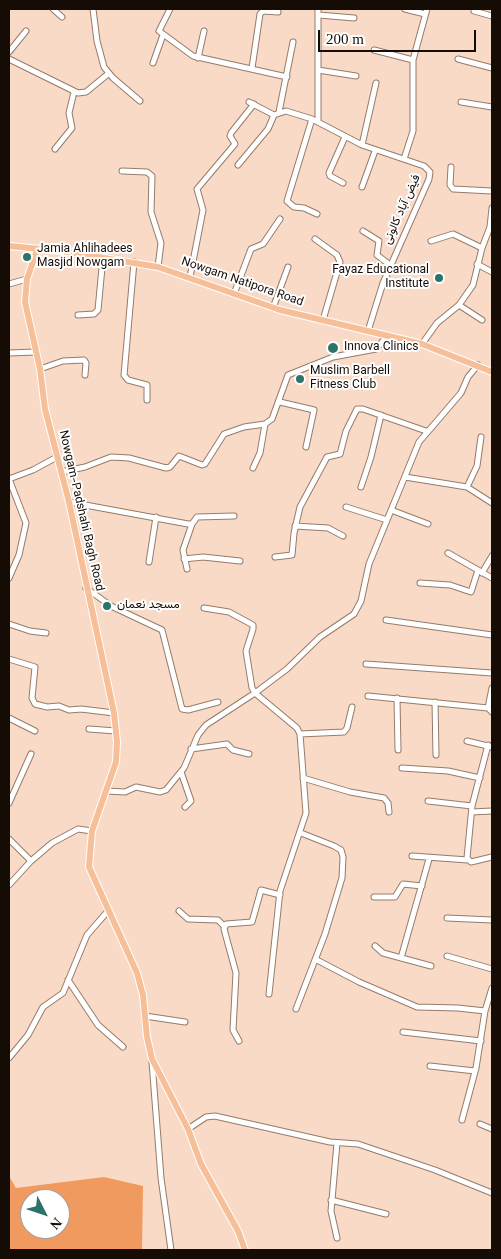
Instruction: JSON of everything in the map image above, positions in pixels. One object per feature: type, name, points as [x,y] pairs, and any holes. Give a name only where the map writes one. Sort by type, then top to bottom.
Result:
[{"type":"main road","name":"Nowgam Natipora Road","points":[[9,246],[62,251],[158,267],[190,276],[273,308],[422,344],[492,372]]},
{"type":"main road","name":"Nowgam-Padshahi Bagh Road","points":[[37,250],[27,279],[25,302],[40,369],[45,409],[70,502],[86,587],[114,712],[116,731],[116,762],[92,831],[89,867],[108,911],[133,960],[141,986],[152,1059],[188,1129],[200,1164],[238,1231],[245,1250]]},
{"type":"street","points":[[53,9],[62,17]]},
{"type":"street","points":[[92,9],[97,41],[104,67],[108,74],[140,101]]},
{"type":"street","points":[[170,9],[159,30],[185,52],[198,58],[287,77]]},
{"type":"street","points":[[317,214],[304,208],[294,207],[287,201],[315,120],[318,70],[318,9]]},
{"type":"street","points":[[404,159],[413,131],[413,60],[426,12],[405,9]]},
{"type":"street","points":[[252,68],[260,14],[263,11],[278,12]]},
{"type":"street","points":[[474,12],[492,16]]},
{"type":"street","points":[[318,16],[354,18]]},
{"type":"street","points":[[9,52],[26,31]]},
{"type":"street","points":[[198,58],[204,32]]},
{"type":"street","points":[[153,64],[163,35]]},
{"type":"street","points":[[238,165],[268,129],[277,113],[287,77],[293,42]]},
{"type":"street","points":[[374,50],[413,60]]},
{"type":"street","points":[[9,59],[74,92],[86,92],[108,74]]},
{"type":"street","points":[[458,59],[492,68]]},
{"type":"street","points":[[318,70],[356,76]]},
{"type":"street","points":[[362,146],[376,83]]},
{"type":"street","points":[[55,149],[72,128],[73,124],[69,112],[74,92]]},
{"type":"street","points":[[460,102],[492,107]]},
{"type":"street","name":"فیض آباد کالونی","points":[[190,276],[203,210],[197,189],[235,144],[230,135],[252,103],[277,113],[286,111],[315,120],[362,146],[404,159],[428,169],[430,176],[390,265],[368,331]]},
{"type":"street","points":[[343,183],[329,175],[345,136]]},
{"type":"street","points":[[362,187],[375,151]]},
{"type":"street","points":[[452,167],[450,185],[453,189],[492,191]]},
{"type":"street","points":[[122,171],[147,172],[152,176],[151,212],[161,243],[158,267]]},
{"type":"street","points":[[422,344],[438,323],[459,305],[473,285],[482,248],[490,234],[492,208]]},
{"type":"street","points":[[234,294],[251,249],[263,244],[280,219]]},
{"type":"street","points":[[363,231],[379,241],[377,255],[390,265]]},
{"type":"street","points":[[432,241],[453,234],[482,248]]},
{"type":"street","points":[[315,239],[337,255],[340,262],[322,320]]},
{"type":"street","points":[[78,315],[94,314],[98,310],[103,257]]},
{"type":"street","points":[[134,262],[124,375],[128,380],[147,385],[146,400]]},
{"type":"street","points":[[477,264],[492,272]]},
{"type":"street","points":[[273,308],[288,267]]},
{"type":"street","points":[[9,284],[27,279]]},
{"type":"street","points":[[459,305],[482,320]]},
{"type":"street","points":[[61,472],[85,467],[112,456],[129,458],[166,468],[180,456],[203,465],[224,434],[236,429],[265,424],[272,420],[280,402],[288,375],[333,357],[376,349],[387,336]]},
{"type":"street","points":[[9,353],[36,352]]},
{"type":"street","points":[[40,369],[63,361],[84,360],[86,362],[85,375]]},
{"type":"street","points":[[106,791],[125,792],[141,787],[163,791],[181,772],[198,735],[206,725],[255,693],[287,669],[320,637],[350,618],[358,610],[369,564],[417,447],[426,431],[461,393],[468,377],[478,365]]},
{"type":"street","points":[[280,402],[314,410],[306,447]]},
{"type":"street","points":[[275,558],[292,555],[295,526],[300,507],[325,459],[329,455],[338,455],[341,452],[346,431],[355,411],[363,409],[426,431]]},
{"type":"street","points":[[361,486],[371,457],[381,415]]},
{"type":"street","points":[[253,468],[259,456],[265,424]]},
{"type":"street","points":[[467,487],[476,466],[480,437]]},
{"type":"street","points":[[9,578],[19,555],[26,529],[24,518],[9,479],[33,470],[57,457]]},
{"type":"street","points":[[405,477],[467,487],[492,503]]},
{"type":"street","points":[[70,502],[192,524]]},
{"type":"street","points":[[346,507],[387,520]]},
{"type":"street","points":[[391,510],[428,524]]},
{"type":"street","points":[[187,569],[183,546],[192,524],[197,518],[234,516]]},
{"type":"street","points":[[149,562],[156,517]]},
{"type":"street","points":[[295,526],[324,528],[343,536]]},
{"type":"street","points":[[448,553],[492,578]]},
{"type":"street","points":[[420,583],[450,585],[471,592],[480,572],[492,556]]},
{"type":"street","points":[[184,560],[203,557],[240,561]]},
{"type":"street","points":[[86,587],[118,609],[162,630],[182,709],[188,710],[218,702]]},
{"type":"street","points":[[204,608],[229,612],[253,625],[246,656],[250,681],[255,693],[295,725],[300,734],[306,813],[286,871],[280,895],[270,994]]},
{"type":"street","points":[[386,620],[492,635]]},
{"type":"street","points":[[9,624],[30,631],[46,633]]},
{"type":"street","points":[[9,659],[35,667],[32,698],[35,704],[47,707],[59,706],[72,711],[80,709],[114,712]]},
{"type":"street","points":[[366,664],[492,673]]},
{"type":"street","points":[[368,696],[435,702],[490,710],[492,688]]},
{"type":"street","points":[[397,698],[398,750]]},
{"type":"street","points":[[435,702],[436,755]]},
{"type":"street","points":[[300,734],[344,732],[348,728],[352,707]]},
{"type":"street","points":[[9,718],[35,731]]},
{"type":"street","points":[[89,729],[116,731]]},
{"type":"street","points":[[467,741],[490,746],[472,809],[468,860]]},
{"type":"street","points":[[191,749],[227,744],[234,750],[248,754]]},
{"type":"street","points":[[9,803],[31,754]]},
{"type":"street","points":[[402,768],[448,771],[480,778]]},
{"type":"street","points":[[181,772],[191,800],[185,807]]},
{"type":"street","points":[[303,778],[350,792],[384,798],[388,803],[389,812]]},
{"type":"street","points":[[428,801],[492,811]]},
{"type":"street","points":[[9,885],[52,843],[73,830],[92,831]]},
{"type":"street","points":[[296,1009],[317,960],[342,878],[343,857],[341,850],[334,846],[300,833]]},
{"type":"street","points":[[9,838],[32,861]]},
{"type":"street","points":[[412,856],[429,859],[468,860],[471,862],[492,857]]},
{"type":"street","points":[[401,958],[429,859]]},
{"type":"street","points":[[374,897],[395,897],[402,885],[422,886]]},
{"type":"street","points":[[224,927],[226,924],[248,924],[252,922],[261,890],[280,895]]},
{"type":"street","points":[[179,910],[188,919],[218,920],[224,927],[236,973],[234,1030],[239,1041]]},
{"type":"street","points":[[9,1058],[28,1035],[43,1007],[61,995],[88,935],[108,911]]},
{"type":"street","points":[[447,918],[492,920]]},
{"type":"street","points":[[375,946],[380,952],[431,966]]},
{"type":"street","points":[[447,956],[492,969]]},
{"type":"street","points":[[317,960],[359,982],[417,1007],[485,1011]]},
{"type":"street","points":[[68,980],[98,1025],[123,1047]]},
{"type":"street","points":[[462,1120],[475,1072],[485,1011],[492,988]]},
{"type":"street","points":[[145,1016],[185,1022]]},
{"type":"street","points":[[403,1032],[481,1041]]},
{"type":"street","points":[[152,1059],[160,1178],[171,1250]]},
{"type":"street","points":[[430,1066],[475,1072]]},
{"type":"street","points":[[188,1129],[206,1117],[215,1116],[337,1142],[358,1144],[492,1193]]},
{"type":"street","points":[[480,1124],[492,1129]]},
{"type":"street","points":[[337,1142],[331,1200],[331,1211],[337,1238]]},
{"type":"street","points":[[331,1200],[386,1214]]},
{"type":"shaded area","points":[[9,1176],[16,1188],[104,1177],[143,1186],[142,1250],[9,1250]]},
{"type":"place","name":"Jamia Ahlihadees Masjid Nowgam","points":[[27,257]]},
{"type":"place","name":"Fayaz Educational Institute","points":[[439,278]]},
{"type":"place","name":"Innova Clinics","points":[[333,348]]},
{"type":"place","name":"Muslim Barbell Fitness Club","points":[[300,379]]},
{"type":"place","name":"مسجد نعمان","points":[[107,606]]}]
